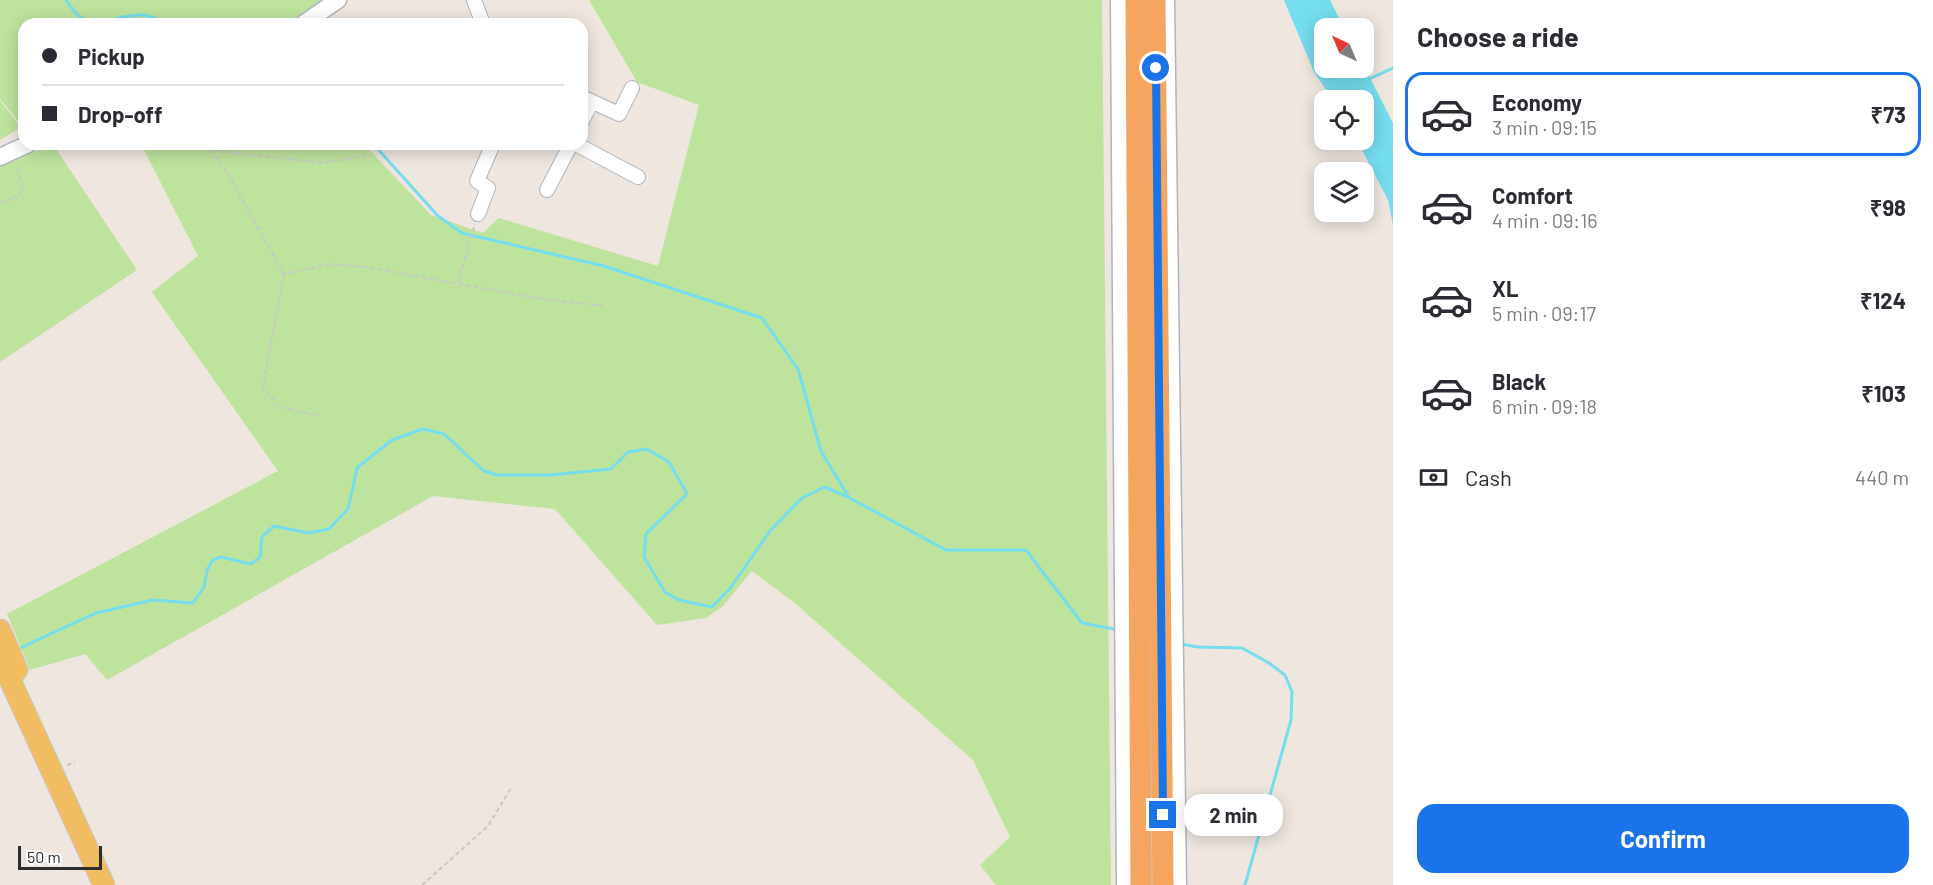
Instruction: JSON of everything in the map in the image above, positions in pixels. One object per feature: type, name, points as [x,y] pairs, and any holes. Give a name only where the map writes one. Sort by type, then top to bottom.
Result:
[{"type":"highway","points":[[1136,0],[1141,885]]},
{"type":"highway","points":[[1155,0],[1156,319],[1162,617],[1163,885]]},
{"type":"main road","points":[[0,630],[14,659],[32,731]]},
{"type":"main road","points":[[0,658],[104,885]]},
{"type":"street","points":[[312,18],[338,0]]},
{"type":"street","points":[[474,0],[481,18]]},
{"type":"street","points":[[1119,0],[1125,885]]},
{"type":"street","points":[[1166,0],[1178,885]]},
{"type":"street","points":[[588,100],[619,114],[632,88]]},
{"type":"street","points":[[478,214],[488,188],[477,181],[490,150]]},
{"type":"street","points":[[548,190],[568,150]]},
{"type":"street","points":[[587,150],[638,177]]},
{"type":"path","points":[[211,150],[224,167],[284,274],[263,386],[279,407],[320,416]]},
{"type":"path","points":[[216,150],[323,163],[365,156]]},
{"type":"path","points":[[0,203],[17,197],[23,189],[14,151]]},
{"type":"path","points":[[458,282],[478,214]]},
{"type":"path","points":[[284,274],[330,264],[366,267],[536,298],[603,306]]},
{"type":"path","points":[[422,885],[488,826],[511,788]]},
{"type":"green space","points":[[0,0],[322,0],[296,18],[18,18],[18,121],[0,99]]},
{"type":"green space","points":[[589,0],[1102,0],[1111,885],[996,885],[980,865],[1010,837],[973,760],[796,604],[752,571],[723,606],[706,618],[657,625],[555,509],[433,496],[107,680],[85,654],[30,670],[7,614],[278,471],[152,292],[198,256],[144,150],[370,150],[431,215],[483,233],[499,218],[658,266],[699,105],[637,82]]},
{"type":"green space","points":[[0,101],[18,123],[18,129],[0,140]]},
{"type":"green space","points":[[39,150],[57,150],[137,270],[0,362],[0,166],[14,157]]},
{"type":"water","points":[[1284,0],[1330,0],[1339,18],[1314,18],[1314,72]]},
{"type":"water","points":[[1318,78],[1370,78],[1393,123],[1393,225],[1388,200],[1374,173],[1374,162],[1368,162],[1362,150],[1374,150],[1374,90],[1326,90]]},
{"type":"waterway","points":[[66,0],[83,18]]},
{"type":"waterway","points":[[119,18],[141,15],[155,18]]},
{"type":"waterway","points":[[1367,80],[1393,68]]},
{"type":"waterway","points":[[379,150],[438,216],[462,233],[604,266],[762,318],[798,369],[821,451],[848,496]]},
{"type":"waterway","points":[[18,649],[96,613],[153,600],[193,603],[204,587],[207,570],[213,560],[221,557],[251,564],[260,557],[262,537],[274,526],[309,533],[329,529],[348,509],[357,468],[392,440],[423,429],[444,434],[484,471],[497,475],[551,475],[611,469],[628,452],[647,449],[669,462],[687,494],[646,534],[644,557],[665,592],[679,600],[712,607],[731,587],[770,531],[802,498],[825,487],[946,550],[1026,550],[1082,623],[1119,630]]},
{"type":"waterway","points":[[1181,644],[1198,647],[1242,648],[1285,675],[1292,692],[1291,720],[1245,885]]},
{"type":"route","points":[[1156,68],[1156,319],[1162,605],[1163,815]]}]
